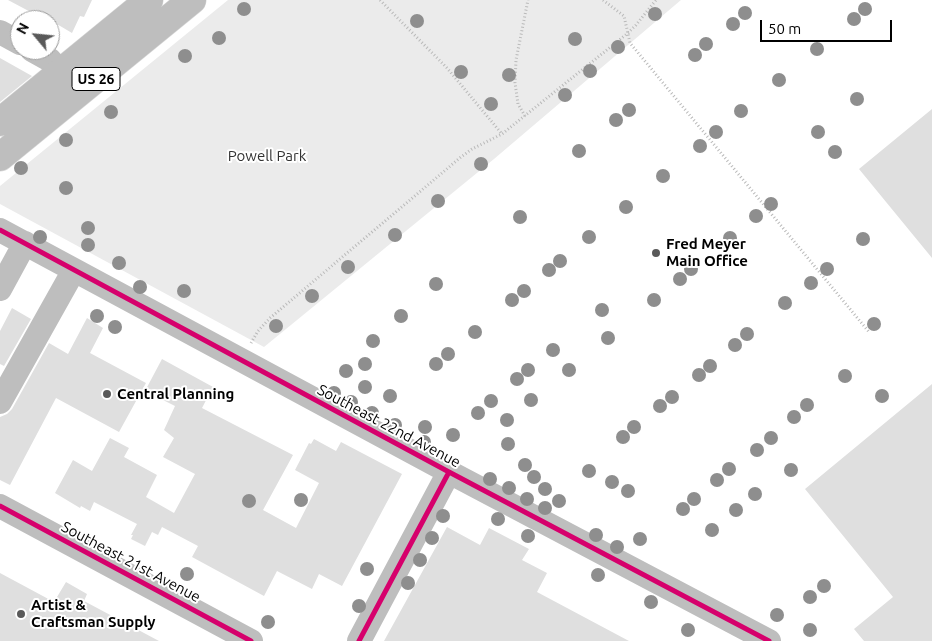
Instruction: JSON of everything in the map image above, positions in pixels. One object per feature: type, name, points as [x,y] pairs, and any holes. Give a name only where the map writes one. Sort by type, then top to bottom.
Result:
[{"type":"main road","name":"US 26","points":[[0,122],[149,0]]},
{"type":"main road","name":"US 26","points":[[0,157],[192,0]]},
{"type":"street","points":[[50,60],[78,94]]},
{"type":"street","name":"Southeast 22nd Avenue","points":[[0,230],[240,361],[769,641]]},
{"type":"street","points":[[0,289],[25,243]]},
{"type":"street","points":[[0,402],[74,270]]},
{"type":"street","points":[[359,641],[449,472]]},
{"type":"street","name":"Southeast 21st Avenue","points":[[0,506],[251,641]]},
{"type":"path","points":[[380,0],[447,68],[502,134]]},
{"type":"path","points":[[525,116],[518,104],[515,83],[516,60],[528,0]]},
{"type":"path","points":[[603,0],[624,16],[630,42],[869,332]]},
{"type":"path","points":[[240,361],[258,331],[270,318],[461,156],[502,134],[628,33],[656,0]]},
{"type":"green space","name":"Powell Park","points":[[228,0],[681,0],[494,159],[264,347],[0,204],[0,186]]},
{"type":"building","points":[[8,0],[92,0],[84,17],[80,16],[72,33],[60,26],[60,10],[27,10]]},
{"type":"building","points":[[0,58],[32,76],[0,102]]},
{"type":"building","points":[[932,109],[932,258],[859,169]]},
{"type":"building","points":[[12,308],[31,319],[4,366],[0,364],[0,331]]},
{"type":"building","points":[[87,318],[103,328],[90,353],[146,383],[119,432],[56,398],[10,485],[0,480],[0,417],[12,409],[49,343],[68,354]]},
{"type":"building","points":[[162,359],[213,387],[202,408],[293,455],[263,510],[296,528],[319,483],[295,470],[309,443],[311,444],[314,439],[336,451],[341,442],[402,474],[342,586],[319,574],[312,589],[277,571],[264,596],[192,557],[198,546],[162,527],[158,535],[152,532],[145,546],[131,539],[137,524],[94,502],[90,511],[81,506],[80,508],[55,493],[73,460],[92,471],[110,438],[129,448],[124,457],[157,475],[146,497],[174,513],[195,474],[163,457],[174,438],[164,430],[175,406],[145,391]]},
{"type":"building","points":[[932,384],[932,641],[864,641],[854,629],[893,597],[805,489]]},
{"type":"building","points":[[447,527],[480,545],[489,528],[529,549],[522,560],[547,573],[537,592],[629,641],[384,641]]},
{"type":"building","points":[[0,573],[54,602],[66,582],[87,594],[84,601],[159,641],[0,641]]},
{"type":"cycle path","points":[[0,230],[449,472],[769,641]]},
{"type":"cycle path","points":[[359,641],[449,472]]},
{"type":"cycle path","points":[[0,506],[251,641]]},
{"type":"place","name":"Fred Meyer Main Office","points":[[656,253]]},
{"type":"place","name":"Central Planning","points":[[107,394]]},
{"type":"place","name":"Artist & Craftsman Supply","points":[[21,614]]}]
